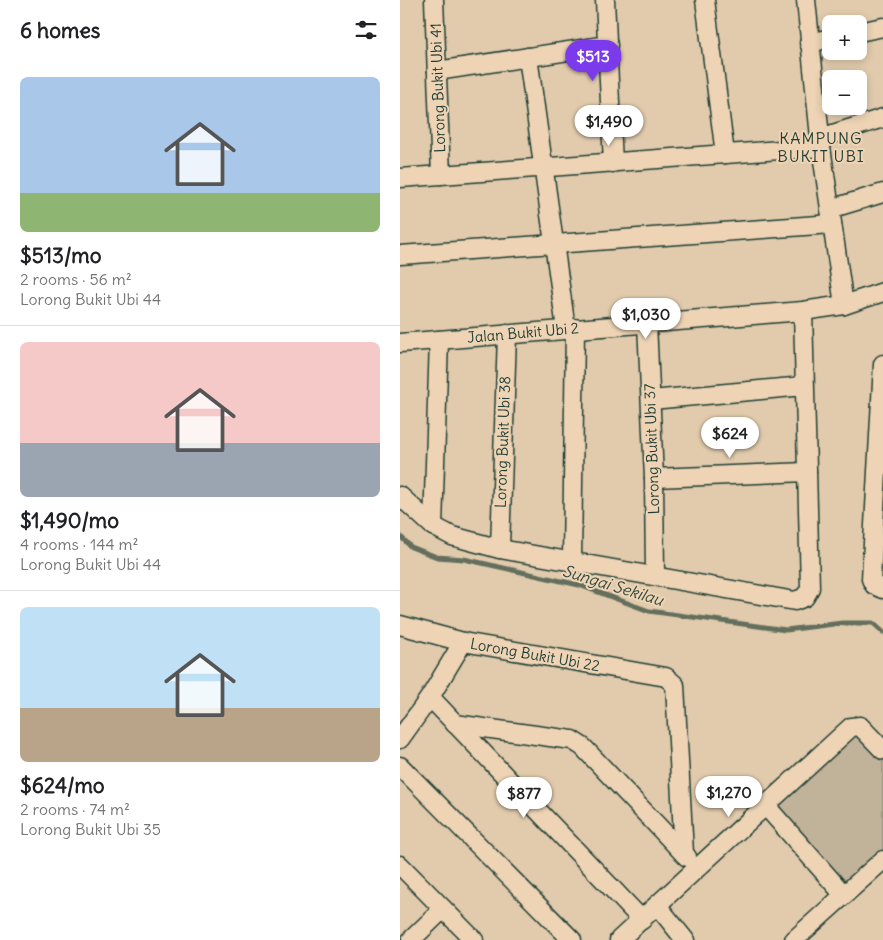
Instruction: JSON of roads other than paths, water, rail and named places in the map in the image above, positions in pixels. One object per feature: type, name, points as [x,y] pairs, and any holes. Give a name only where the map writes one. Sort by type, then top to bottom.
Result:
[{"type":"street","name":"Lorong Bukit Ubi 41","points":[[434,0],[441,175]]},
{"type":"street","points":[[605,0],[613,163]]},
{"type":"street","points":[[705,0],[725,154]]},
{"type":"street","points":[[806,0],[821,142],[844,305]]},
{"type":"street","points":[[867,30],[883,27]]},
{"type":"street","points":[[810,43],[822,40]]},
{"type":"street","points":[[437,71],[608,45]]},
{"type":"street","points":[[528,57],[555,244],[571,329],[572,561]]},
{"type":"street","points":[[400,178],[725,154],[821,142],[883,118]]},
{"type":"street","points":[[400,255],[555,244],[831,217],[883,193]]},
{"type":"street","name":"Jalan Bukit Ubi 2","points":[[400,343],[803,311],[844,305],[883,292]]},
{"type":"street","points":[[400,496],[433,526],[452,536],[500,549],[795,601],[805,597],[810,588],[803,311]]},
{"type":"street","name":"Lorong Bukit Ubi 37","points":[[648,323],[654,478],[655,576]]},
{"type":"street","name":"Lorong Bukit Ubi 38","points":[[500,549],[507,334]]},
{"type":"street","points":[[433,526],[439,340]]},
{"type":"street","points":[[883,364],[880,456],[871,579],[874,585],[883,589]]},
{"type":"street","points":[[650,400],[804,386]]},
{"type":"street","points":[[654,478],[807,472]]},
{"type":"street","name":"Lorong Bukit Ubi 22","points":[[400,624],[463,642],[666,677],[671,680],[674,685],[684,854]]},
{"type":"street","points":[[400,739],[430,697],[463,642]]},
{"type":"street","points":[[430,697],[642,920]]},
{"type":"street","points":[[455,724],[572,740],[583,748],[698,868]]},
{"type":"street","points":[[619,940],[851,726],[860,726],[883,750]]},
{"type":"street","points":[[400,766],[572,940]]},
{"type":"street","points":[[766,806],[844,895]]},
{"type":"street","points":[[794,940],[883,860]]},
{"type":"street","points":[[400,866],[474,940]]},
{"type":"street","points":[[657,905],[685,940]]},
{"type":"street","points":[[411,940],[443,909]]},
{"type":"waterway","name":"Sungai Sekilau","points":[[400,536],[411,547],[437,557],[464,559],[579,585],[649,611],[786,630],[842,623],[873,623],[883,632]]},
{"type":"district","name":"KAMPUNG BUKIT UBI","points":[[821,147]]}]
